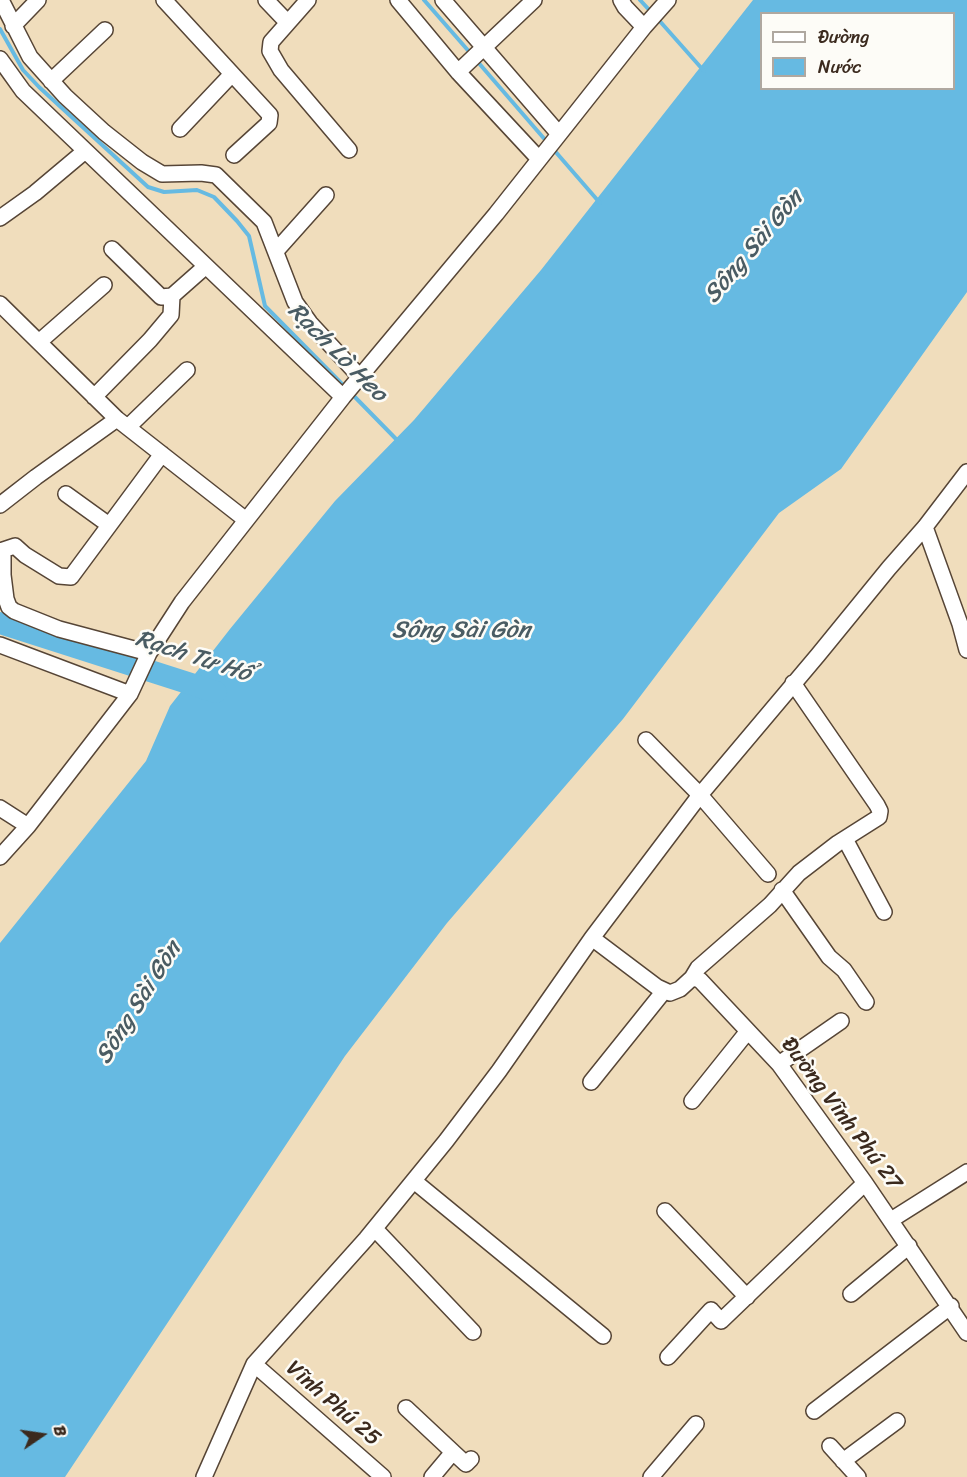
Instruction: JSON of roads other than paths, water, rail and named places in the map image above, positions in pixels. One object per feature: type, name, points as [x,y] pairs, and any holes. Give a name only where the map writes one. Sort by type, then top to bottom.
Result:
[{"type":"street","points":[[1,0],[30,57],[51,81],[104,132],[142,162],[162,174],[216,175],[264,222],[295,302],[357,380]]},
{"type":"street","points":[[13,26],[38,0]]},
{"type":"street","points":[[164,0],[270,115],[269,123],[234,155]]},
{"type":"street","points":[[266,0],[287,22]]},
{"type":"street","points":[[308,0],[271,42],[270,51],[281,70],[349,150]]},
{"type":"street","points":[[398,0],[463,67],[542,156]]},
{"type":"street","points":[[443,0],[557,136]]},
{"type":"street","points":[[463,67],[534,0]]},
{"type":"street","points":[[621,0],[625,7],[646,25]]},
{"type":"street","points":[[0,857],[28,826],[132,690],[148,657],[182,602],[343,397],[496,214],[664,3]]},
{"type":"street","points":[[51,81],[105,30]]},
{"type":"street","points":[[0,59],[23,91],[343,397]]},
{"type":"street","points":[[180,129],[232,74]]},
{"type":"street","points":[[0,218],[35,193],[85,151]]},
{"type":"street","points":[[276,251],[326,195]]},
{"type":"street","points":[[112,249],[161,297],[172,296],[206,266]]},
{"type":"street","points":[[39,342],[104,285]]},
{"type":"street","points":[[94,397],[150,340],[171,315],[172,296]]},
{"type":"street","points":[[0,304],[122,423],[246,520]]},
{"type":"street","points":[[0,505],[36,477],[122,423],[187,370]]},
{"type":"street","points":[[148,657],[59,629],[14,611],[9,607],[6,599],[2,549],[15,546],[25,555],[59,576],[71,577],[162,454]]},
{"type":"street","points":[[204,1477],[254,1364],[375,1229],[414,1181],[499,1071],[592,938],[700,795],[921,531],[967,472]]},
{"type":"street","points":[[66,494],[109,525]]},
{"type":"street","points":[[921,531],[964,622],[967,650]]},
{"type":"street","points":[[0,645],[132,690]]},
{"type":"street","points":[[592,938],[657,987],[670,993],[680,989],[692,978],[698,968],[770,905],[799,873],[879,817],[880,811],[794,683]]},
{"type":"street","points":[[646,740],[700,795],[768,874]]},
{"type":"street","points":[[0,808],[28,826]]},
{"type":"street","points":[[845,839],[884,912]]},
{"type":"street","points":[[782,890],[829,957],[844,970],[866,1002]]},
{"type":"street","name":"Đường Vĩnh Phú 27","points":[[692,978],[700,980],[779,1064],[891,1220],[967,1333]]},
{"type":"street","points":[[591,1082],[664,991]]},
{"type":"street","points":[[779,1064],[841,1021]]},
{"type":"street","points":[[692,1101],[748,1031]]},
{"type":"street","points":[[891,1220],[967,1172]]},
{"type":"street","points":[[414,1181],[603,1336]]},
{"type":"street","points":[[668,1357],[711,1310],[721,1321],[865,1183]]},
{"type":"street","points":[[665,1211],[747,1297]]},
{"type":"street","points":[[375,1229],[473,1332]]},
{"type":"street","points":[[851,1294],[909,1246]]},
{"type":"street","points":[[814,1411],[951,1306]]},
{"type":"street","name":"Vĩnh Phú 25","points":[[254,1364],[383,1477]]},
{"type":"street","points":[[406,1408],[466,1464],[471,1459]]},
{"type":"street","points":[[843,1461],[897,1421]]},
{"type":"street","points":[[651,1477],[696,1424]]},
{"type":"street","points":[[830,1446],[858,1477]]},
{"type":"street","points":[[432,1477],[453,1452]]},
{"type":"water","name":"Sông Sài Gòn","points":[[753,0],[967,0],[967,292],[841,469],[779,513],[623,719],[447,923],[345,1056],[65,1477],[0,1477],[0,943],[146,761],[170,706],[230,629],[335,501],[414,420],[541,270]]},
{"type":"waterway","points":[[424,0],[472,55]]},
{"type":"waterway","points":[[640,0],[652,13]]},
{"type":"waterway","points":[[657,18],[704,71]]},
{"type":"waterway","name":"Rạch Lò Heo","points":[[0,29],[23,70],[148,187],[164,192],[197,190],[214,197],[249,236],[265,306],[345,387]]},
{"type":"waterway","points":[[477,61],[547,142]]},
{"type":"waterway","points":[[554,150],[600,203]]},
{"type":"waterway","name":"Rạch Lò Heo","points":[[350,392],[397,440]]},
{"type":"waterway","name":"Rạch Tư Hổ","points":[[0,623],[216,692]]}]
